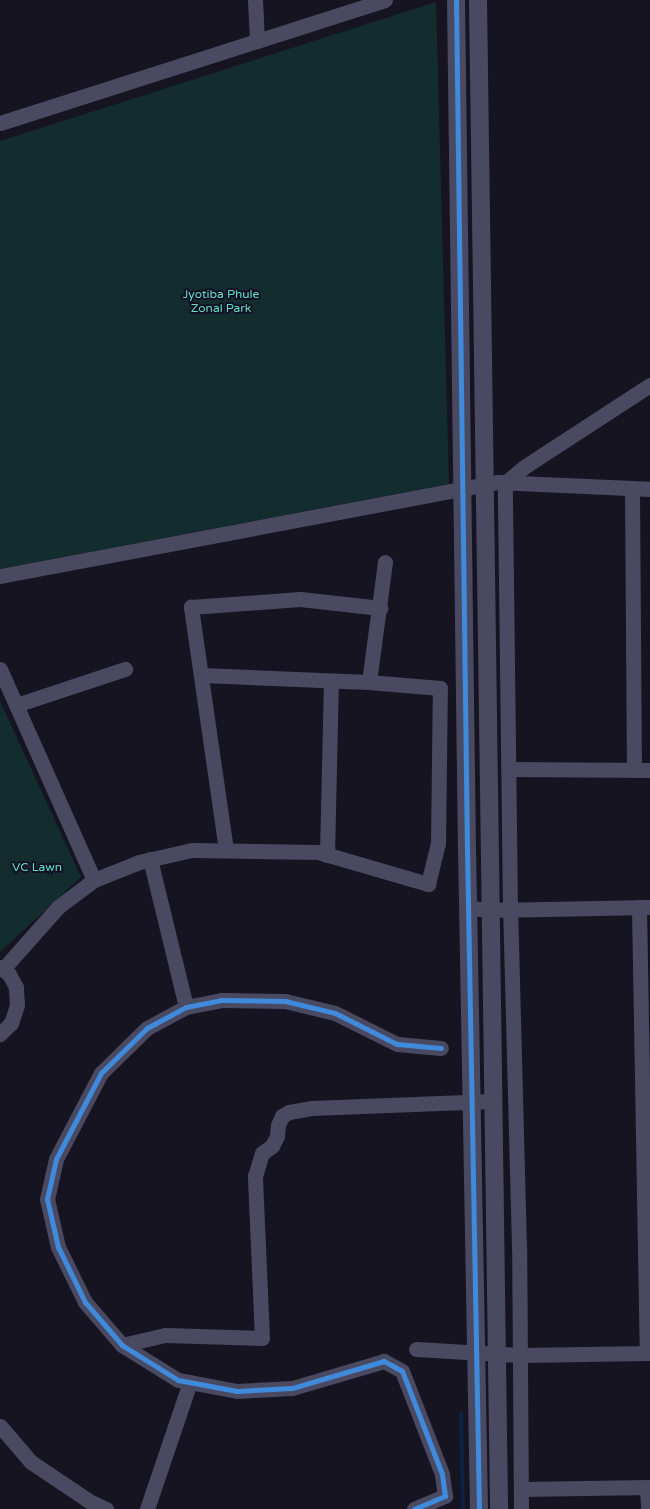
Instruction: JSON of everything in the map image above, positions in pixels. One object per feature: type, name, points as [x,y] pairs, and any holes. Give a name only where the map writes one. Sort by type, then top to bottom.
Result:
[{"type":"street","points":[[254,0],[257,41]]},
{"type":"street","points":[[0,123],[385,0]]},
{"type":"street","points":[[456,0],[461,489],[479,1509]]},
{"type":"street","points":[[478,0],[489,910],[499,1509]]},
{"type":"street","points":[[505,482],[524,467],[650,384]]},
{"type":"street","points":[[0,576],[485,484],[505,482],[650,489]]},
{"type":"street","points":[[505,482],[510,909],[520,1355],[521,1509]]},
{"type":"street","points":[[632,488],[634,770]]},
{"type":"street","points":[[369,682],[385,562]]},
{"type":"street","points":[[226,850],[191,607],[300,599],[380,608]]},
{"type":"street","points":[[0,669],[94,880]]},
{"type":"street","points":[[16,705],[125,669]]},
{"type":"street","points":[[0,1034],[11,1023],[18,1005],[16,988],[9,974],[1,968],[58,907],[94,880],[150,859],[192,850],[318,852],[428,884],[438,843],[440,688],[369,682],[331,682],[201,675]]},
{"type":"street","points":[[327,854],[331,682]]},
{"type":"street","points":[[509,769],[650,770]]},
{"type":"street","points":[[150,859],[186,1007]]},
{"type":"street","points":[[416,1349],[476,1354],[520,1355],[648,1353],[644,907],[489,910],[468,908]]},
{"type":"street","points":[[414,1509],[445,1496],[442,1474],[402,1371],[384,1361],[349,1373],[283,1389],[237,1391],[178,1380],[122,1345],[85,1302],[58,1247],[47,1199],[56,1159],[101,1073],[147,1028],[186,1007],[222,1000],[285,1001],[335,1013],[397,1044],[441,1048]]},
{"type":"street","points":[[122,1345],[165,1335],[262,1338],[255,1176],[262,1153],[272,1146],[277,1136],[278,1125],[282,1116],[289,1112],[311,1108],[492,1101]]},
{"type":"street","points":[[147,1509],[190,1382]]},
{"type":"street","points":[[0,1426],[32,1462],[89,1501],[106,1509]]},
{"type":"street","points":[[521,1489],[649,1487],[648,1509]]},
{"type":"green space","name":"Jyotiba Phule Zonal Park","points":[[436,2],[449,484],[0,569],[0,141]]},
{"type":"green space","name":"VC Lawn","points":[[0,701],[81,877],[0,952]]},
{"type":"waterway","points":[[461,1413],[463,1509]]},
{"type":"cycle path","points":[[456,0],[467,848],[479,1509]]},
{"type":"cycle path","points":[[414,1509],[445,1496],[442,1474],[402,1371],[384,1361],[292,1388],[237,1391],[178,1380],[122,1345],[85,1302],[58,1247],[47,1199],[56,1159],[101,1073],[147,1028],[186,1007],[221,1000],[285,1001],[335,1013],[397,1044],[441,1048]]}]
